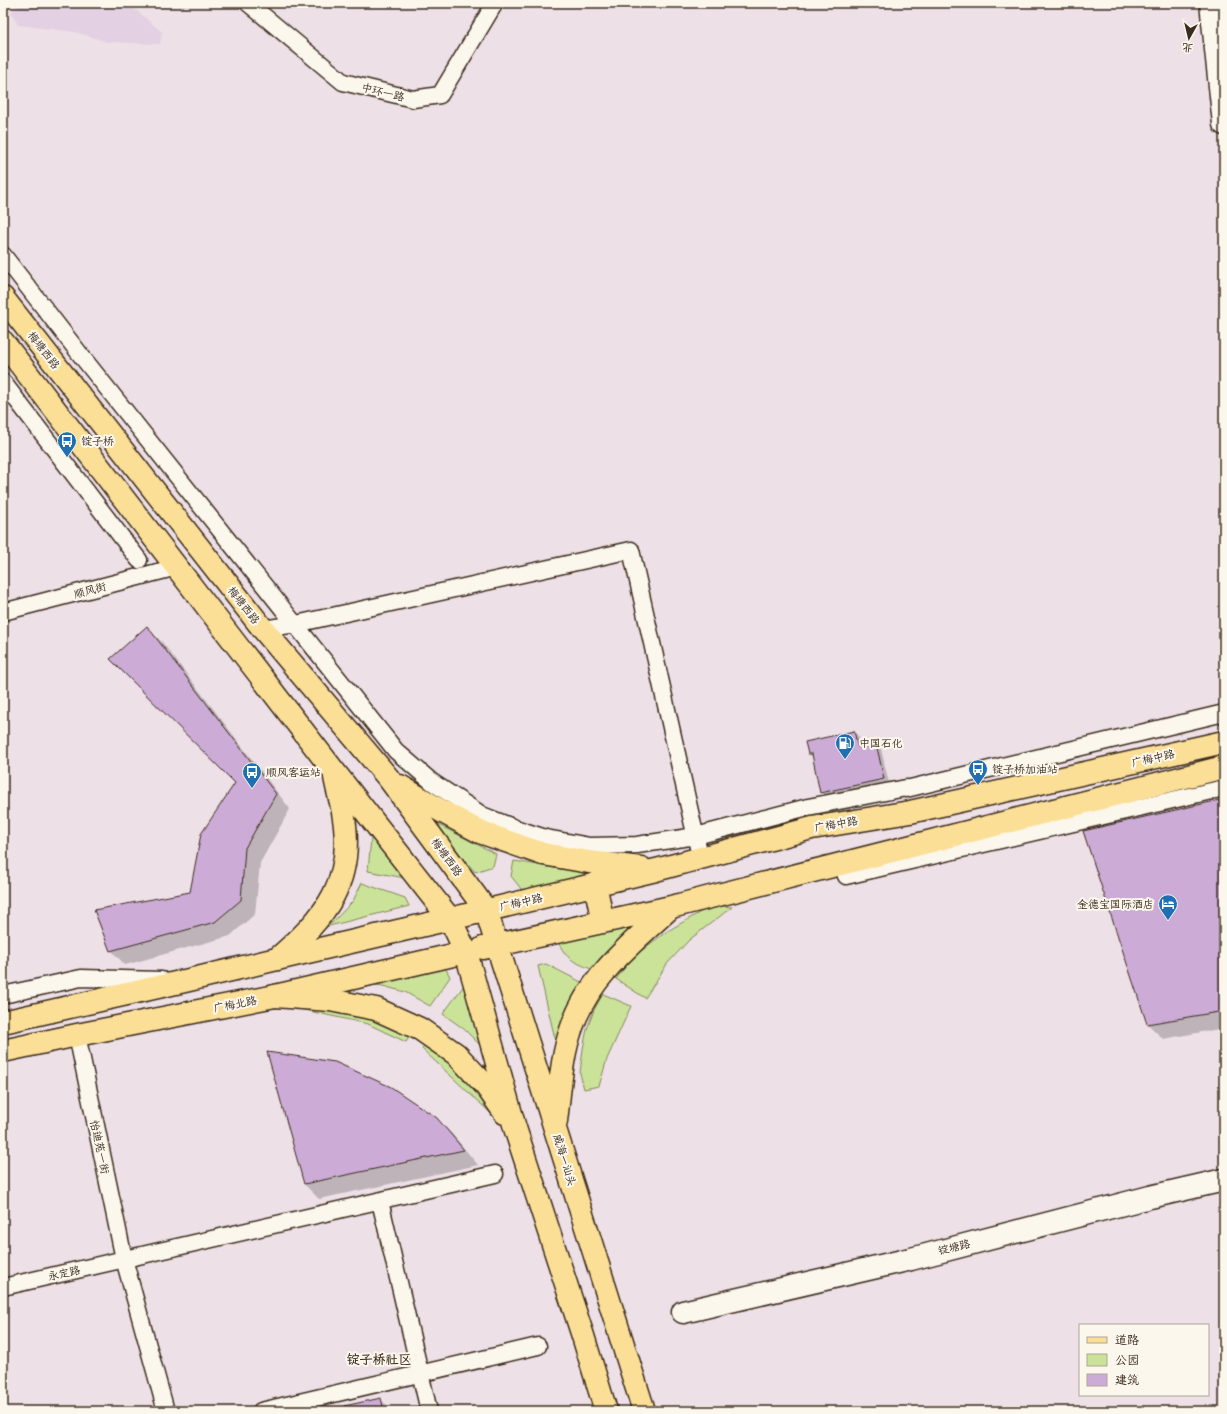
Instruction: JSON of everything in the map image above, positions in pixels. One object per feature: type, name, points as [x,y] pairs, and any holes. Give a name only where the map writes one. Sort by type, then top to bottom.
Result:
[{"type":"main road","name":"梅塘西路","points":[[3,298],[263,629],[390,780],[486,910]]},
{"type":"main road","points":[[3,342],[333,770],[450,919],[466,952],[515,1128],[606,1411]]},
{"type":"main road","name":"广梅中路","points":[[450,919],[656,870],[812,828],[910,812],[1224,742]]},
{"type":"main road","points":[[466,952],[671,907],[1224,767]]},
{"type":"main road","points":[[277,959],[302,937],[317,921],[332,900],[340,882],[346,838],[343,814],[333,770]]},
{"type":"main road","points":[[390,780],[480,832],[543,854],[589,862],[656,870]]},
{"type":"main road","points":[[596,884],[603,922]]},
{"type":"main road","points":[[555,1127],[563,1065],[572,1027],[588,993],[610,965],[671,907]]},
{"type":"main road","name":"威海—汕头","points":[[486,910],[644,1411]]},
{"type":"main road","points":[[3,1022],[450,919]]},
{"type":"main road","name":"广梅北路","points":[[3,1051],[275,996],[466,952]]},
{"type":"main road","points":[[275,996],[330,1000],[376,1010],[420,1029],[456,1054],[486,1086],[515,1128]]},
{"type":"street","name":"中环一路","points":[[248,3],[343,82],[413,99],[440,94],[495,3]]},
{"type":"street","points":[[1211,3],[1224,124]]},
{"type":"street","points":[[1223,3],[1224,14]]},
{"type":"street","points":[[3,255],[396,751],[432,782],[482,816],[546,838],[590,846],[637,845],[696,836],[808,807],[906,789],[1224,713]]},
{"type":"street","points":[[3,382],[139,560]]},
{"type":"street","points":[[263,629],[296,624],[630,550],[701,858]]},
{"type":"street","name":"顺风街","points":[[3,612],[177,567]]},
{"type":"street","points":[[842,864],[846,876],[1224,788]]},
{"type":"street","points":[[3,995],[81,978],[190,980]]},
{"type":"street","name":"怡迪苑一街","points":[[77,1035],[124,1259],[166,1411]]},
{"type":"street","name":"永定路","points":[[3,1286],[495,1174]]},
{"type":"street","name":"锭塘路","points":[[683,1312],[911,1259],[1150,1197],[1224,1180]]},
{"type":"street","points":[[380,1201],[429,1411]]},
{"type":"street","points":[[261,1411],[538,1346]]},
{"type":"shaded area","points":[[18,3],[133,3],[131,6],[162,32],[160,44],[107,42],[75,32],[18,25],[11,12],[20,5]]},
{"type":"green space","points":[[370,818],[405,878],[368,871],[371,838]]},
{"type":"green space","points":[[433,822],[496,854],[493,866],[475,872]]},
{"type":"green space","points":[[514,861],[593,874],[522,890],[511,876]]},
{"type":"green space","points":[[362,883],[405,898],[409,906],[321,928],[332,923],[353,901]]},
{"type":"green space","points":[[721,906],[732,907],[689,940],[667,964],[645,998],[616,979],[634,956],[666,932],[704,910]]},
{"type":"green space","points":[[650,916],[596,971],[572,960],[564,952],[557,939]]},
{"type":"green space","points":[[443,963],[450,977],[430,1006],[405,992],[383,986],[353,982]]},
{"type":"green space","points":[[546,964],[587,985],[559,1056],[538,966]]},
{"type":"green space","points":[[465,984],[490,1055],[464,1029],[443,1014]]},
{"type":"green space","points":[[603,994],[631,1006],[607,1059],[599,1086],[584,1089],[580,1073],[587,1029],[594,1010]]},
{"type":"green space","points":[[308,1003],[419,1023],[406,1042],[368,1024],[295,1008]]},
{"type":"green space","points":[[435,1030],[512,1133],[422,1049]]},
{"type":"building","name":"顺风客运站","points":[[147,626],[276,794],[245,848],[241,900],[215,922],[110,951],[94,910],[190,892],[201,834],[235,783],[110,659]]},
{"type":"building","points":[[854,731],[858,747],[876,743],[884,779],[820,793],[812,754],[808,754],[805,742]]},
{"type":"building","name":"金德宝国际酒店","points":[[1224,799],[1224,1011],[1147,1024],[1083,831]]},
{"type":"building","points":[[267,1052],[335,1062],[391,1087],[437,1118],[464,1150],[304,1184]]},
{"type":"building","points":[[381,1398],[384,1411],[344,1411],[344,1406]]},
{"type":"place","name":"锭子桥","points":[[67,458]]},
{"type":"place","name":"中国石化","points":[[845,760]]},
{"type":"place","name":"锭子桥加油站","points":[[978,786]]},
{"type":"place","name":"顺风客运站","points":[[252,789]]},
{"type":"place","name":"金德宝国际酒店","points":[[1168,921]]},
{"type":"district","name":"锭子桥社区","points":[[379,1359]]}]
